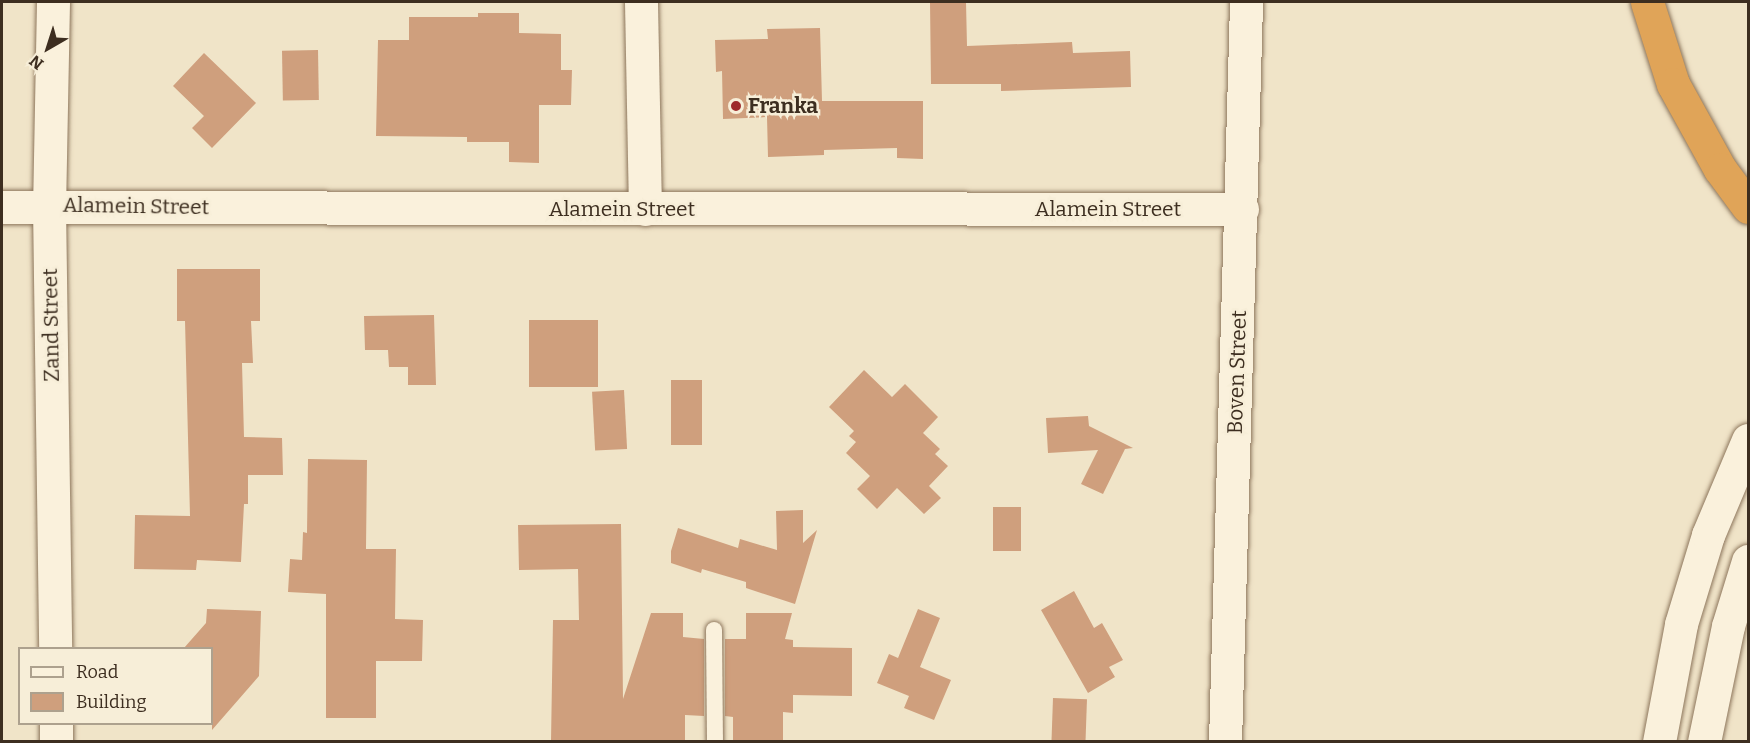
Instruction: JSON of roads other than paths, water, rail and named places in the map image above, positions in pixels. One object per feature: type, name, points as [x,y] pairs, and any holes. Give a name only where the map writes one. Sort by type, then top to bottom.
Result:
[{"type":"highway","points":[[1647,2],[1673,84],[1720,169],[1749,207]]},
{"type":"street","name":"Zand Street","points":[[52,2],[49,205],[55,647]]},
{"type":"street","points":[[641,2],[645,209]]},
{"type":"street","name":"Boven Street","points":[[1225,741],[1242,209],[1246,2]]},
{"type":"street","name":"Alamein Street","points":[[2,207],[49,205],[645,209],[1242,209]]},
{"type":"street","points":[[1659,741],[1681,624],[1708,535],[1749,440]]},
{"type":"street","points":[[1704,741],[1728,626],[1749,561]]},
{"type":"street","points":[[56,725],[56,741]]},
{"type":"lane","points":[[714,630],[715,741]]},
{"type":"place","name":"Franka","points":[[736,106]]}]
